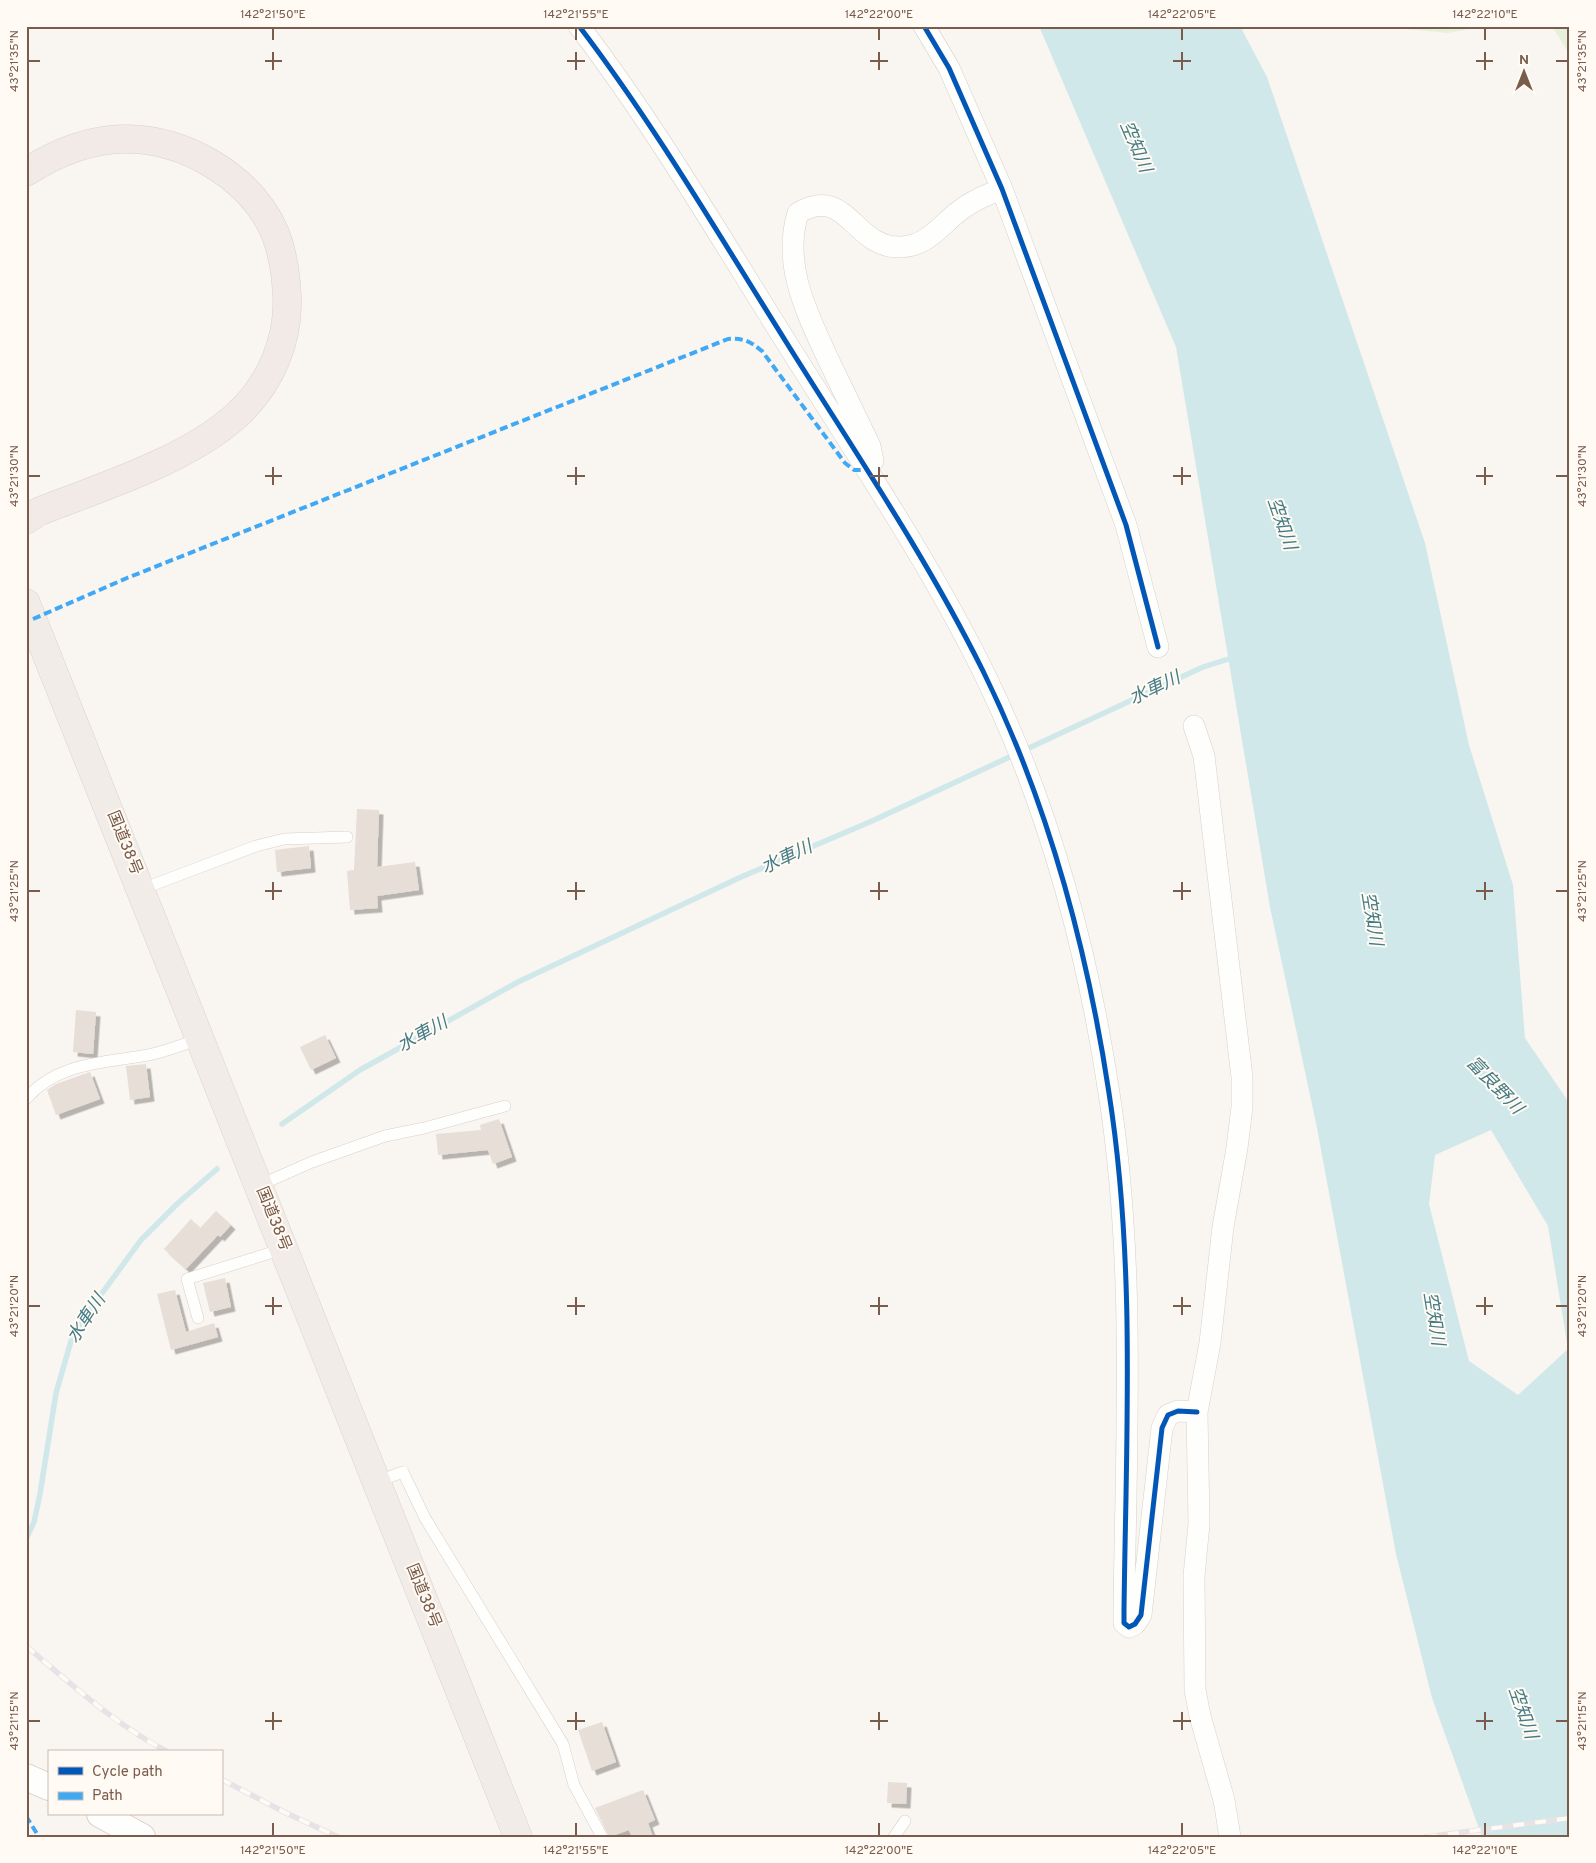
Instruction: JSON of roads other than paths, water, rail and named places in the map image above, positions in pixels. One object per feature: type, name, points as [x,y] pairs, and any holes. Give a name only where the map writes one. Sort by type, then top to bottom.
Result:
[{"type":"highway","points":[[26,172],[70,148],[98,141],[125,139],[174,146],[199,157],[222,170],[244,189],[260,209],[274,232],[282,256],[287,306],[285,333],[276,360],[261,388],[238,414],[210,436],[176,454],[38,512],[26,520]]},
{"type":"highway","name":"国道38号","points":[[26,603],[142,888],[518,1837]]},
{"type":"street","points":[[579,26],[686,181],[867,470],[957,622],[984,672],[1010,729],[1051,839],[1068,894],[1085,968],[1110,1094],[1117,1154],[1125,1261],[1124,1623],[1129,1627],[1135,1624],[1141,1615],[1162,1428],[1168,1415],[1178,1411],[1197,1412]]},
{"type":"street","points":[[924,26],[949,68],[1002,189],[1126,525],[1158,647]]},
{"type":"street","points":[[867,470],[873,461],[870,446],[803,305],[793,266],[792,231],[798,213],[812,205],[828,205],[841,212],[858,228],[882,245],[901,247],[926,239],[938,232],[958,212],[984,196],[1002,189]]},
{"type":"street","points":[[1194,726],[1204,756],[1242,1077],[1242,1107],[1237,1148],[1223,1227],[1210,1343],[1197,1412],[1199,1524],[1194,1576],[1195,1690],[1200,1716],[1224,1800],[1230,1837]]},
{"type":"street","points":[[26,1777],[48,1788]]},
{"type":"street","points":[[104,1816],[142,1837]]},
{"type":"lane","points":[[142,888],[256,846],[284,839],[347,837]]},
{"type":"lane","points":[[26,1099],[46,1081],[67,1070],[106,1060],[150,1055],[200,1038]]},
{"type":"lane","points":[[260,1185],[312,1162],[385,1136],[424,1128],[505,1106]]},
{"type":"lane","points":[[198,1318],[187,1279],[285,1248]]},
{"type":"lane","points":[[378,1481],[402,1472],[425,1518],[563,1744],[574,1785],[602,1837]]},
{"type":"lane","points":[[894,1837],[905,1821]]},
{"type":"water","points":[[1039,26],[1240,26],[1267,77],[1425,543],[1469,745],[1513,885],[1525,1038],[1570,1104],[1570,1837],[1482,1837],[1432,1698],[1396,1554],[1317,1128],[1270,907],[1176,347]],"holes":[[[1491,1130],[1548,1226],[1568,1349],[1518,1395],[1469,1361],[1429,1204],[1435,1155]]]},
{"type":"waterway","name":"水車川","points":[[282,1124],[360,1070],[518,982],[741,877],[872,821],[1203,667],[1235,657]]},
{"type":"waterway","name":"水車川","points":[[26,1539],[34,1522],[56,1393],[71,1341],[81,1322],[141,1240],[178,1203],[217,1169]]},
{"type":"railway","points":[[26,1646],[112,1717],[165,1750]]},
{"type":"railway","points":[[222,1780],[284,1812],[338,1837]]},
{"type":"railway","points":[[1426,1837],[1570,1818]]},
{"type":"water label","name":"空知川","points":[[1135,147]]},
{"type":"water label","name":"空知川","points":[[1281,524]]},
{"type":"water label","name":"空知川","points":[[1371,919]]},
{"type":"water label","name":"富良野川","points":[[1494,1086]]},
{"type":"water label","name":"空知川","points":[[1433,1319]]},
{"type":"water label","name":"空知川","points":[[1522,1713]]}]
